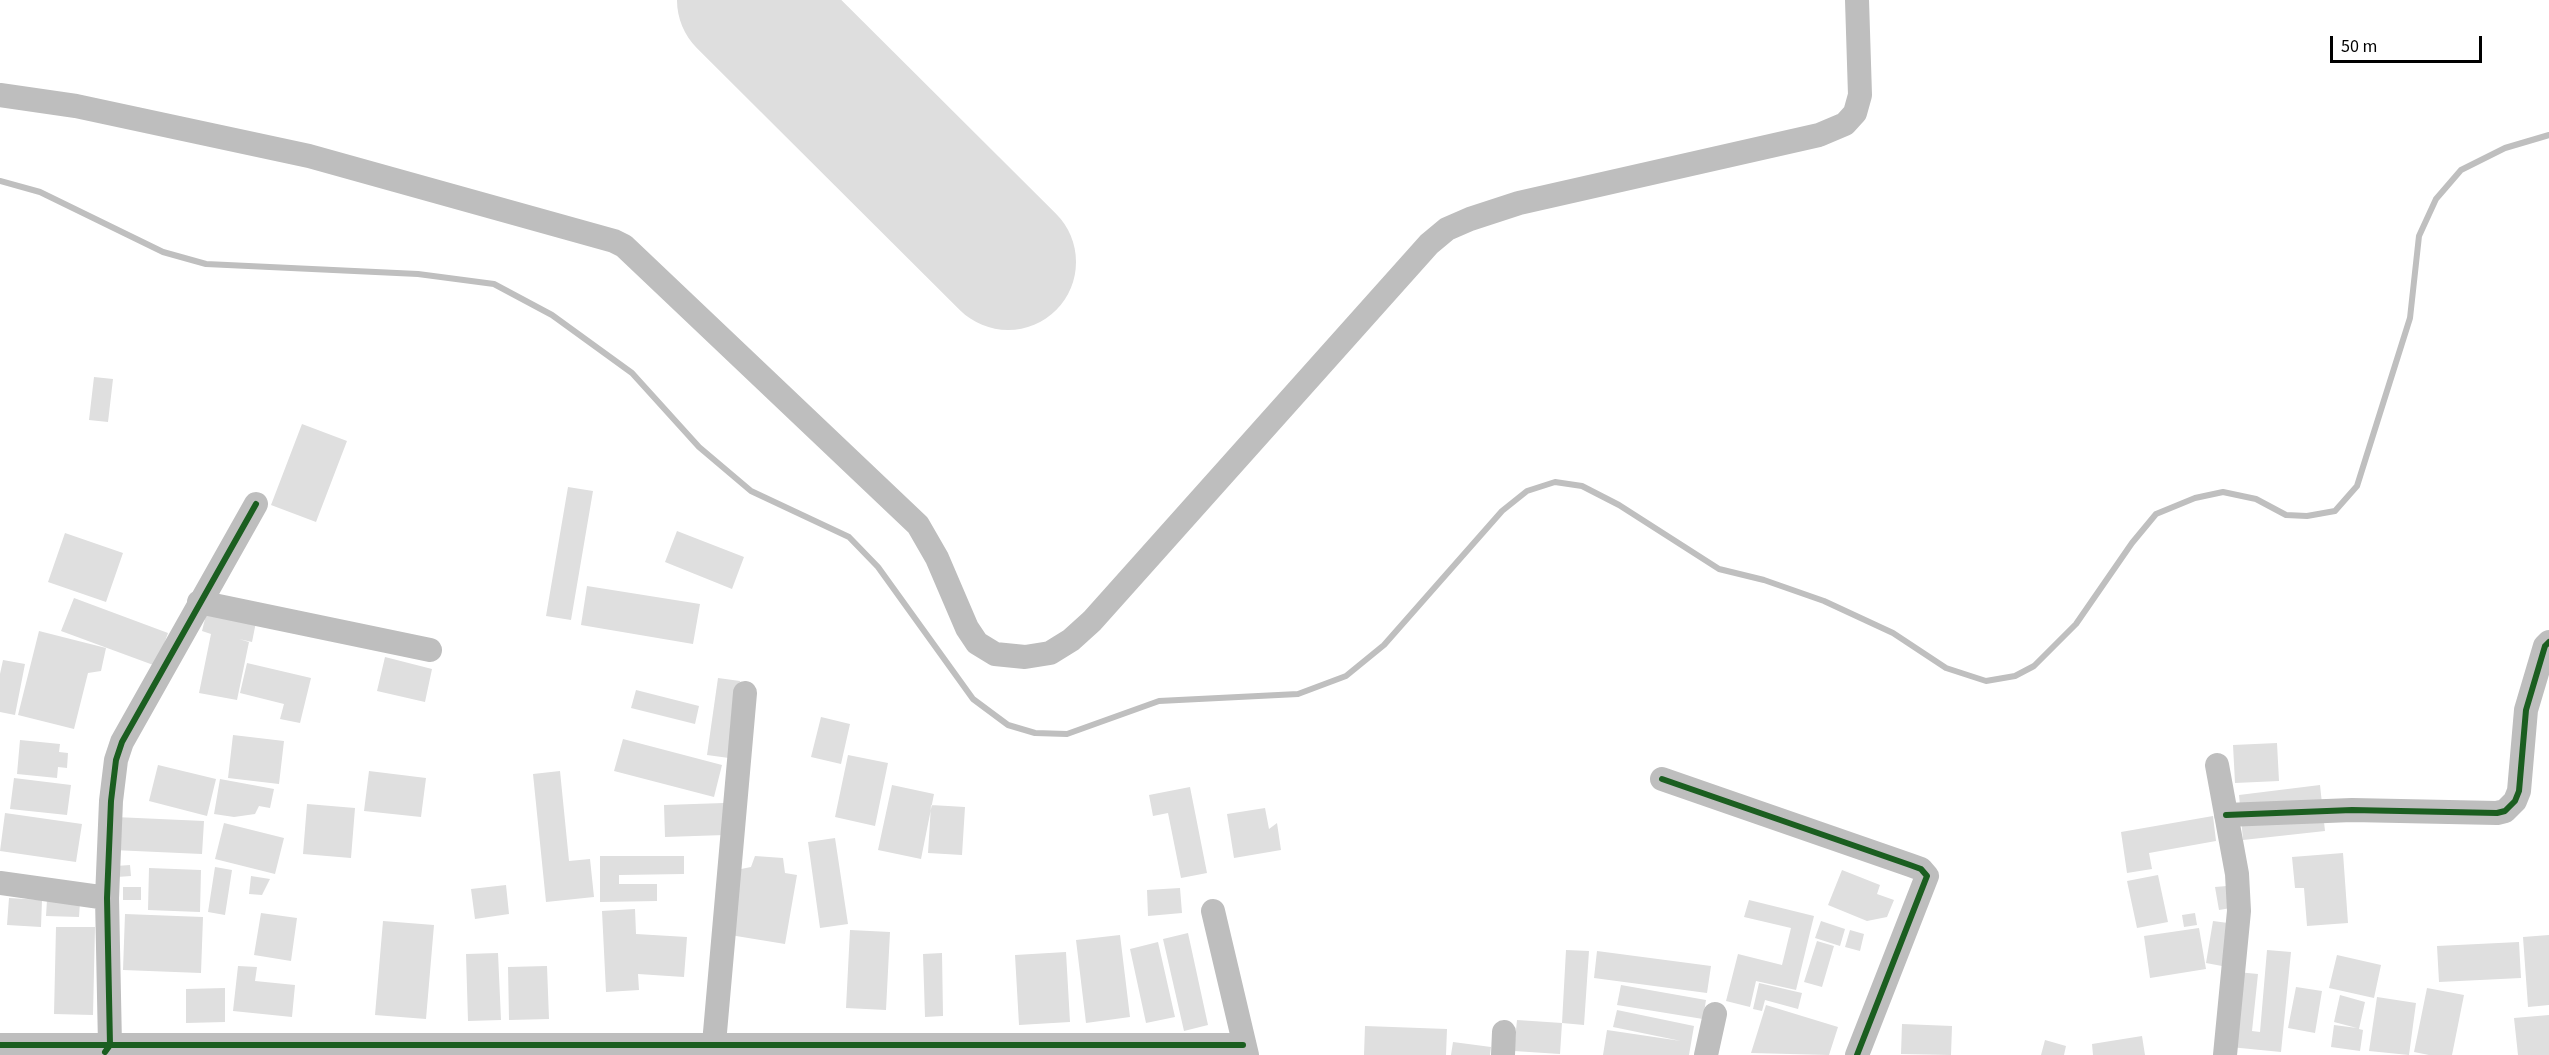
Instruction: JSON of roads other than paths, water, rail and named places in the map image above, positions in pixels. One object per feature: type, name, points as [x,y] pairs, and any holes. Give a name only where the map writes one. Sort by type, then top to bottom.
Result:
[{"type":"street","points":[[0,95],[76,106],[309,156],[614,241],[624,246],[918,525],[938,558],[967,628],[977,643],[995,654],[1025,657],[1050,653],[1071,640],[1092,621],[1429,244],[1447,230],[1470,219],[1519,204],[1819,135],[1845,124],[1855,113],[1860,95],[1857,0]]},
{"type":"street","points":[[106,1050],[107,898],[111,801],[116,760],[122,742],[256,504]]},
{"type":"street","points":[[199,602],[430,650]]},
{"type":"street","points":[[2226,815],[2352,810],[2497,813],[2505,811],[2515,801],[2519,791],[2526,710],[2545,646],[2549,642]]},
{"type":"street","points":[[713,1051],[745,693]]},
{"type":"street","points":[[2217,765],[2237,874],[2239,911],[2225,1055]]},
{"type":"street","points":[[1662,779],[1921,869],[1927,876],[1857,1055]]},
{"type":"street","points":[[0,883],[107,898]]},
{"type":"street","points":[[0,1045],[106,1050],[1245,1050],[1213,911]]},
{"type":"street","points":[[1706,1055],[1715,1014]]},
{"type":"waterway","points":[[0,181],[40,192],[163,252],[206,264],[418,274],[494,284],[552,315],[632,373],[699,447],[751,491],[849,537],[878,567],[973,699],[1008,725],[1035,733],[1067,734],[1159,701],[1298,694],[1346,676],[1384,645],[1502,511],[1527,491],[1555,482],[1582,486],[1619,505],[1719,569],[1764,580],[1824,601],[1893,633],[1946,668],[1986,681],[2015,676],[2034,666],[2076,624],[2132,543],[2156,514],[2195,498],[2223,492],[2256,499],[2286,515],[2307,516],[2335,511],[2357,486],[2410,318],[2419,236],[2436,199],[2461,170],[2505,148],[2549,135]]}]
